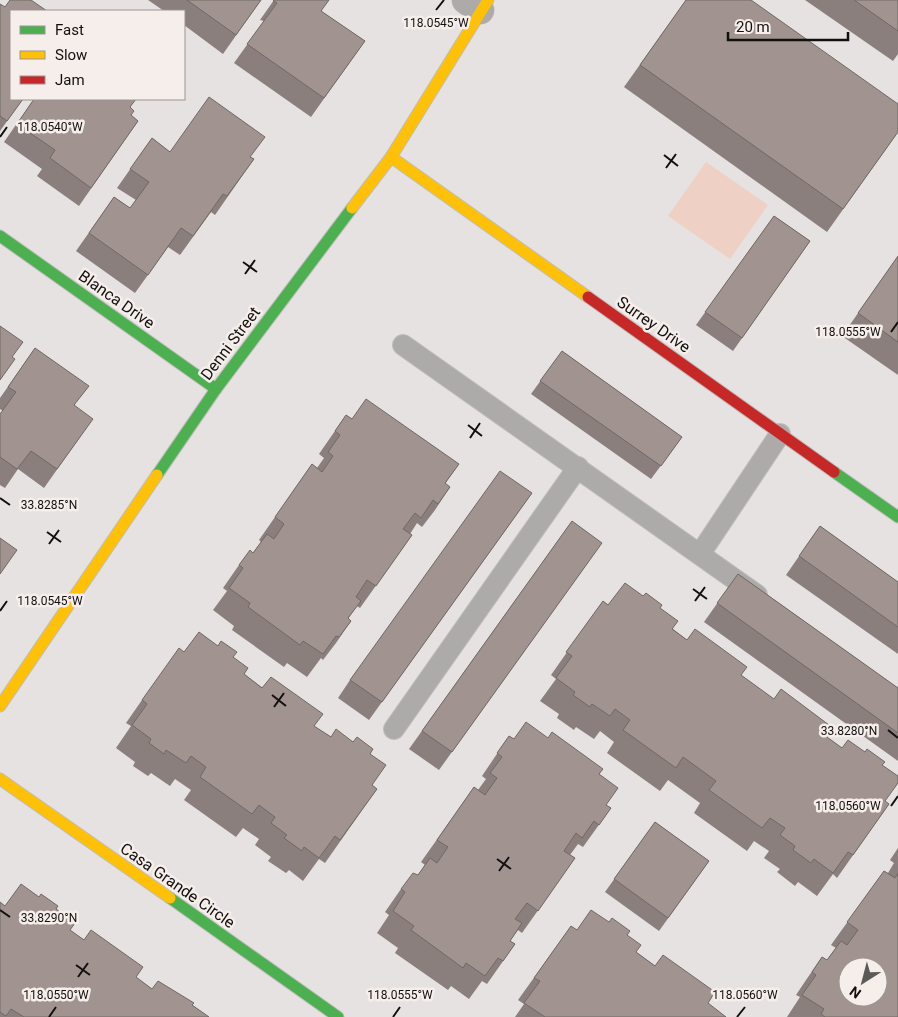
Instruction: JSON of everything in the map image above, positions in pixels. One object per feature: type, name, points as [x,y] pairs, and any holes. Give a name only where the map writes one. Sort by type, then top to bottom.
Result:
[{"type":"street","name":"Denni Street","points":[[0,706],[216,389],[391,157],[478,3]]},
{"type":"street","name":"Surrey Drive","points":[[391,157],[898,517]]},
{"type":"street","name":"Blanca Drive","points":[[0,236],[216,389]]},
{"type":"street","name":"Casa Grande Circle","points":[[0,779],[338,1017]]},
{"type":"lane","points":[[403,345],[771,605]]},
{"type":"lane","points":[[700,554],[780,434]]},
{"type":"lane","points":[[394,729],[578,467]]},
{"type":"shaded area","points":[[706,162],[768,205],[730,259],[668,216]]},
{"type":"building","points":[[10,0],[31,0],[46,10],[10,10],[10,100],[22,100],[7,121],[0,116],[0,4],[5,7]]},
{"type":"building","points":[[187,0],[261,0],[236,35]]},
{"type":"building","points":[[274,0],[329,0],[321,11],[365,41],[324,98],[247,44],[277,3]]},
{"type":"building","points":[[686,0],[751,0],[898,104],[898,132],[843,209],[640,65]]},
{"type":"building","points":[[854,0],[898,0],[898,31]]},
{"type":"building","points":[[209,97],[265,137],[250,157],[254,159],[227,196],[223,194],[193,236],[181,228],[148,275],[89,233],[114,197],[130,208],[149,182],[130,169],[152,138],[170,152]]},
{"type":"building","points":[[33,100],[135,100],[130,107],[134,111],[131,115],[138,121],[91,188],[50,158],[55,150],[17,124]]},
{"type":"building","points":[[774,216],[810,241],[742,338],[705,312]]},
{"type":"building","points":[[898,256],[898,342],[858,313]]},
{"type":"building","points":[[0,326],[23,342],[12,357],[15,359],[0,380]]},
{"type":"building","points":[[35,348],[89,386],[74,405],[93,419],[57,469],[31,451],[17,469],[0,457],[0,414],[16,392],[8,387]]},
{"type":"building","points":[[562,351],[682,437],[661,466],[540,381]]},
{"type":"building","points":[[366,399],[459,464],[445,483],[450,487],[438,504],[433,500],[421,518],[415,513],[403,529],[412,535],[376,586],[367,580],[356,597],[361,601],[348,618],[351,621],[339,637],[336,636],[323,654],[303,641],[300,645],[248,607],[250,603],[229,588],[243,568],[239,565],[250,550],[253,553],[267,534],[274,539],[284,524],[275,517],[312,464],[322,472],[333,456],[328,452],[340,435],[335,431],[346,415],[352,419]]},
{"type":"building","points":[[500,471],[532,493],[382,702],[350,680]]},
{"type":"building","points":[[572,521],[602,543],[452,752],[422,731]]},
{"type":"building","points":[[820,526],[898,582],[898,627],[799,556]]},
{"type":"building","points":[[0,538],[17,550],[0,574]]},
{"type":"building","points":[[738,574],[898,688],[898,733],[717,603]]},
{"type":"building","points":[[625,583],[643,596],[646,593],[662,605],[660,608],[678,621],[672,629],[687,640],[695,629],[747,667],[741,675],[774,699],[781,689],[833,728],[827,737],[842,748],[848,740],[865,752],[867,749],[885,762],[882,765],[898,776],[898,783],[885,801],[889,804],[853,855],[848,852],[833,873],[814,859],[811,863],[793,850],[795,846],[780,835],[785,828],[770,818],[762,828],[709,790],[716,781],[683,757],[676,768],[623,730],[630,720],[615,709],[610,716],[592,704],[590,707],[573,695],[575,692],[556,678],[572,656],[566,652],[603,601],[608,605]]},
{"type":"building","points":[[199,632],[218,646],[221,641],[237,652],[233,657],[248,668],[244,674],[262,688],[271,677],[323,714],[314,726],[331,737],[336,729],[353,742],[357,737],[373,749],[370,754],[386,765],[372,785],[377,789],[340,840],[335,836],[319,858],[304,847],[302,851],[284,838],[287,835],[271,823],[275,817],[259,805],[252,814],[200,777],[206,767],[191,756],[186,763],[166,750],[164,754],[149,743],[151,739],[132,725],[147,704],[142,700],[179,648],[184,652]]},
{"type":"building","points":[[526,722],[548,738],[552,732],[603,769],[599,774],[618,788],[606,805],[611,808],[599,825],[594,821],[582,838],[576,833],[564,851],[575,858],[538,911],[527,903],[515,919],[522,923],[510,941],[515,944],[503,961],[498,958],[485,976],[466,963],[463,968],[411,930],[414,926],[393,911],[405,892],[401,889],[413,873],[418,875],[430,858],[437,863],[448,847],[437,840],[474,787],[485,795],[497,778],[490,773],[502,757],[497,753],[509,736],[514,739]]},
{"type":"building","points":[[655,822],[709,861],[668,918],[614,879]]},
{"type":"building","points":[[884,871],[895,878],[898,873],[898,1017],[825,1017],[821,1014],[824,1009],[802,995],[816,975],[812,972],[822,957],[827,960],[841,941],[847,945],[858,930],[847,922]]},
{"type":"building","points":[[21,884],[39,897],[41,894],[58,906],[56,909],[75,923],[70,930],[84,940],[91,930],[143,967],[136,977],[152,989],[158,981],[194,1003],[192,1005],[209,1017],[24,1017],[11,1009],[6,1016],[0,1012],[0,902],[5,906]]},
{"type":"building","points":[[591,910],[609,922],[612,918],[630,931],[627,935],[641,945],[636,952],[655,966],[663,955],[715,992],[708,1003],[726,1017],[545,1017],[524,1003],[540,981],[534,978],[571,926],[577,930]]},
{"type":"traffic: fast","points":[[157,475],[216,389],[352,208]]},
{"type":"traffic: fast","points":[[0,236],[216,389]]},
{"type":"traffic: fast","points":[[834,472],[898,517]]},
{"type":"traffic: fast","points":[[170,898],[338,1017]]},
{"type":"traffic: slow","points":[[352,208],[391,157],[488,0]]},
{"type":"traffic: slow","points":[[391,157],[588,297]]},
{"type":"traffic: slow","points":[[0,706],[157,475]]},
{"type":"traffic: slow","points":[[0,779],[170,898]]},
{"type":"traffic: jam","points":[[588,297],[834,472]]}]
